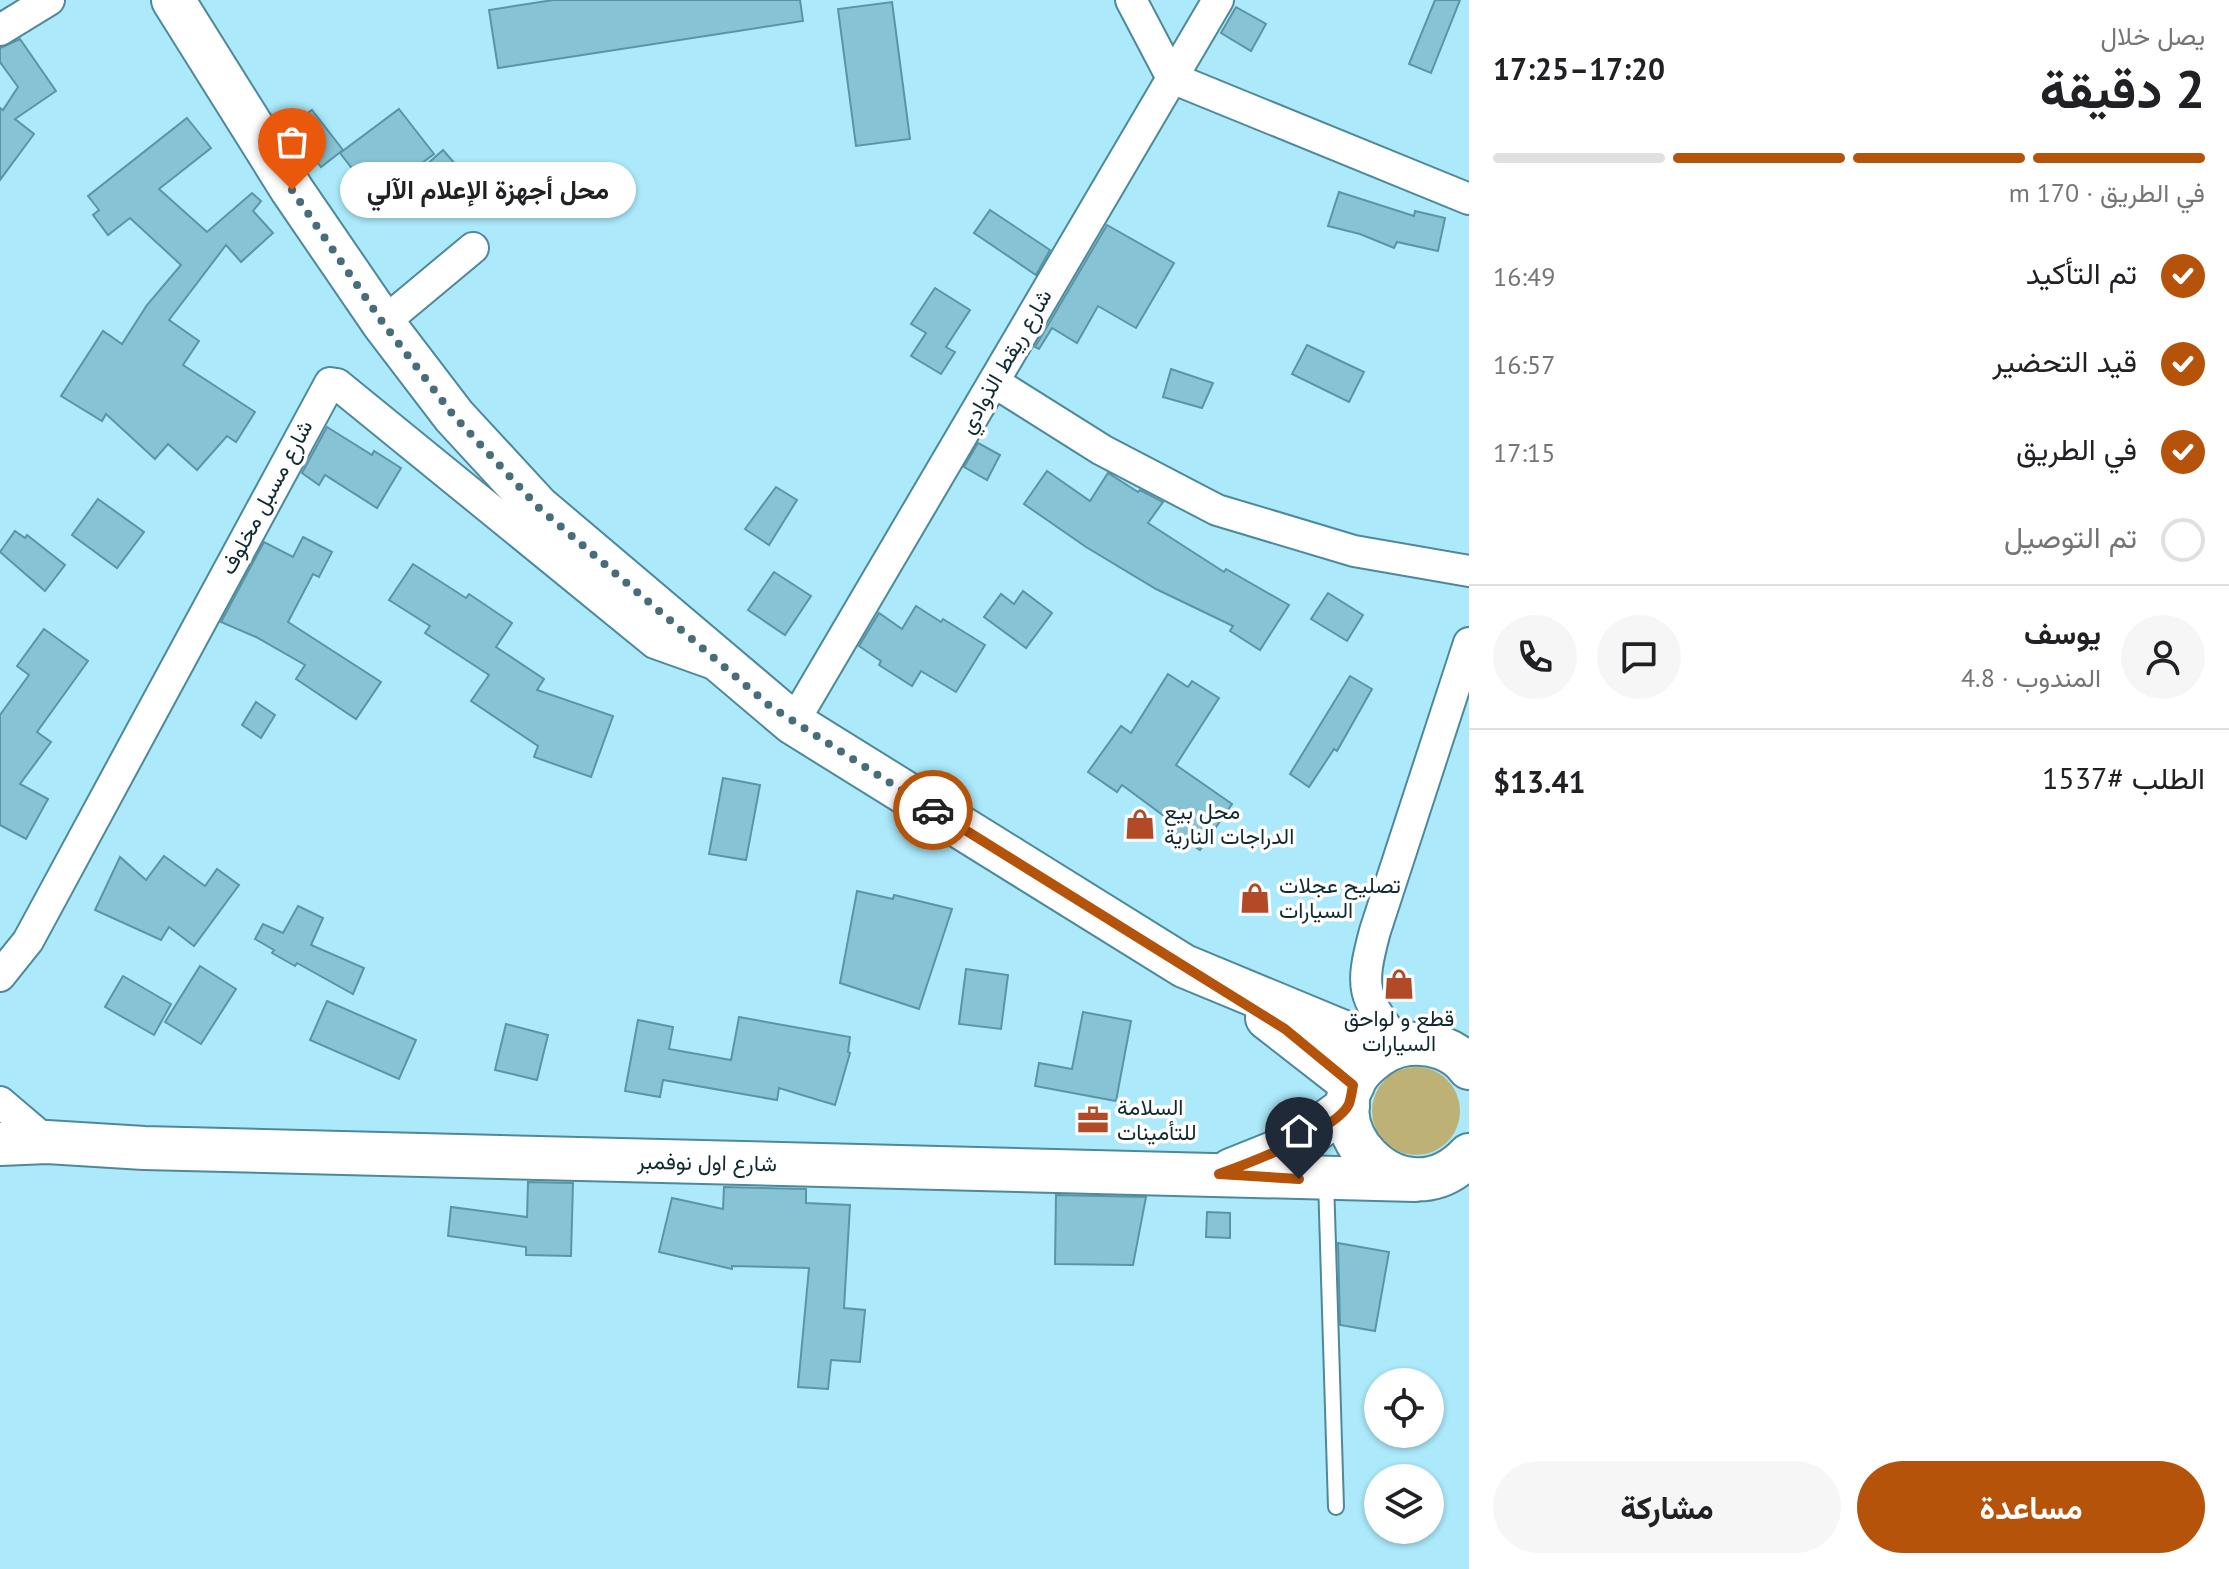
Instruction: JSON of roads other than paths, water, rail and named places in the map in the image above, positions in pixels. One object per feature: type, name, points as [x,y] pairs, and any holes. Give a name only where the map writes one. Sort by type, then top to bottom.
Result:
[{"type":"street","points":[[0,30],[49,0]]},
{"type":"street","points":[[173,0],[292,190],[383,323],[454,416],[538,507],[793,723],[1285,1029],[1351,1096]]},
{"type":"street","points":[[1131,0],[1172,78],[1469,199]]},
{"type":"street","name":"شارع ريقط الذوادي","points":[[793,723],[1218,0]]},
{"type":"street","points":[[383,323],[473,248]]},
{"type":"street","points":[[994,382],[1102,450],[1217,510],[1354,551],[1469,571]]},
{"type":"street","name":"شارع مسبل مخلوف","points":[[0,976],[28,941],[330,383],[337,384],[655,643],[724,667]]},
{"type":"street","points":[[1393,1048],[1366,993],[1365,970],[1469,643]]},
{"type":"street","points":[[1184,966],[1393,1048]]},
{"type":"street","points":[[1415,1180],[1393,1176],[1374,1165],[1359,1149],[1350,1128],[1351,1096],[1364,1067],[1393,1048],[1423,1043],[1445,1049],[1468,1064]]},
{"type":"street","points":[[1219,1174],[1296,1144],[1351,1096]]},
{"type":"street","points":[[0,1102],[47,1142]]},
{"type":"street","name":"شارع اول نوفمبر","points":[[0,1144],[47,1142],[144,1148],[1219,1174],[1326,1180],[1415,1180],[1438,1177],[1466,1163]]},
{"type":"lane","points":[[1326,1180],[1336,1507]]},
{"type":"place","name":"محل أجهزة الإعلام الآلي","points":[[292,190]]},
{"type":"place","name":"محل بيع الدراجات النارية","points":[[1140,824]]},
{"type":"place","name":"تصليح عجلات السيارات","points":[[1255,898]]},
{"type":"place","name":"قطع و لواحق السيارات","points":[[1399,984]]},
{"type":"place","name":"السلامة للتأمينات","points":[[1093,1120]]}]
